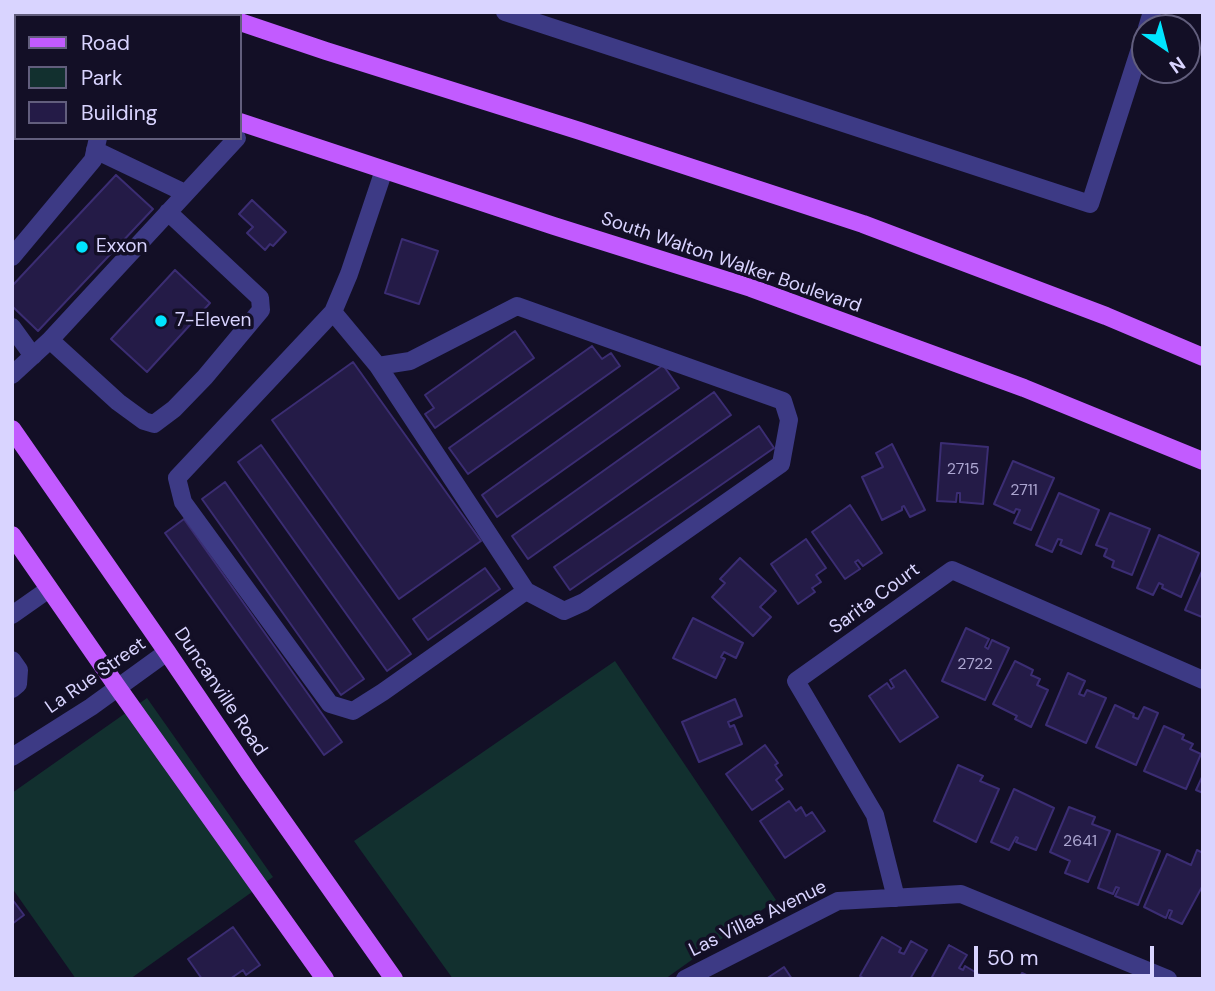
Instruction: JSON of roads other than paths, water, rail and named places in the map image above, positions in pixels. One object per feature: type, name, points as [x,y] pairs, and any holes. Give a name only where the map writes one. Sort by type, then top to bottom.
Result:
[{"type":"main road","points":[[242,23],[863,224],[1106,316],[1203,357]]},
{"type":"main road","name":"South Walton Walker Boulevard","points":[[242,130],[384,170],[751,288],[1024,387],[1203,461]]},
{"type":"main road","name":"Duncanville Road","points":[[12,429],[394,979]]},
{"type":"main road","points":[[12,535],[325,979]]},
{"type":"street","points":[[505,12],[1090,204],[1131,77]]},
{"type":"street","points":[[12,375],[50,340],[233,140]]},
{"type":"street","points":[[12,257],[93,160],[97,144],[185,194]]},
{"type":"street","points":[[384,170],[349,274],[333,312],[177,478],[183,502],[330,704],[353,710],[383,692],[526,591]]},
{"type":"street","points":[[50,340],[118,402],[144,421],[154,424],[174,409],[205,377],[261,310],[260,298],[168,212]]},
{"type":"street","points":[[333,312],[378,366],[526,591],[564,611],[584,602],[781,464],[789,420],[783,401],[517,306],[410,361],[378,366]]},
{"type":"street","points":[[12,327],[33,356]]},
{"type":"street","name":"Sarita Court","points":[[895,898],[875,815],[796,681],[951,570],[1203,680]]},
{"type":"street","points":[[12,615],[50,589]]},
{"type":"street","name":"La Rue Street","points":[[12,757],[91,707],[167,652]]},
{"type":"street","points":[[12,660],[19,670],[18,684],[12,689]]},
{"type":"street","name":"Las Villas Avenue","points":[[685,979],[838,901],[961,894],[1168,979]]},
{"type":"place","name":"Exxon","points":[[82,247]]},
{"type":"place","name":"7-Eleven","points":[[161,321]]}]
